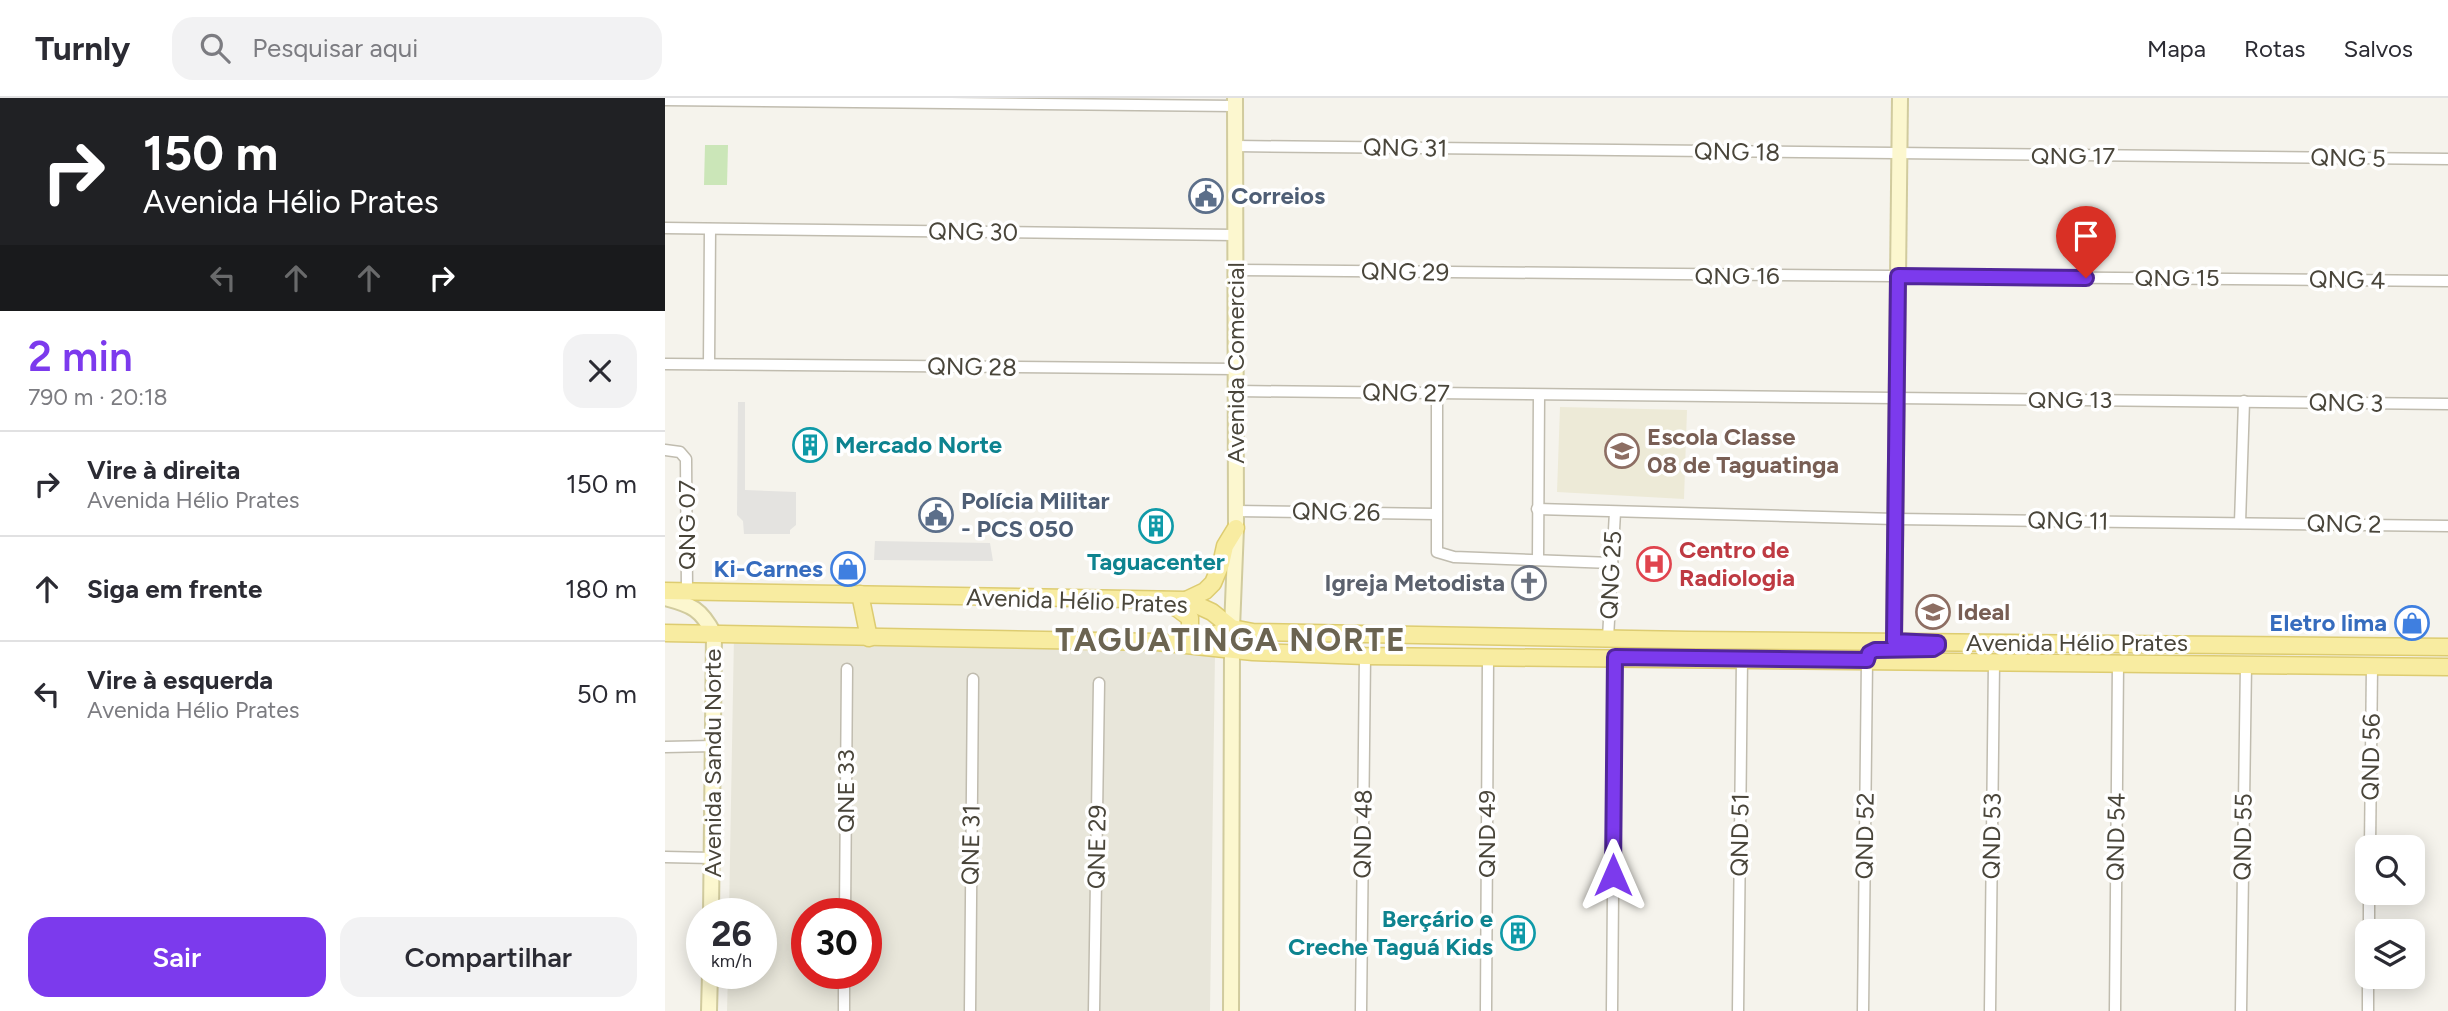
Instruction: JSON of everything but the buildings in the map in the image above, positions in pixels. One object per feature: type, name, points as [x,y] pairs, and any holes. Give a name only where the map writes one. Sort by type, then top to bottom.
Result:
[{"type":"main road","points":[[1894,641],[1900,98]]},
{"type":"main road","name":"Avenida Comercial","points":[[1232,628],[1236,528],[1235,102]]},
{"type":"main road","points":[[1186,600],[1213,583],[1225,546],[1236,528]]},
{"type":"main road","name":"Avenida Hélio Prates","points":[[665,591],[1186,600],[1212,611],[1232,628],[1254,632],[1938,643],[2448,647]]},
{"type":"main road","points":[[860,594],[869,638]]},
{"type":"main road","name":"Avenida Sandu Norte","points":[[665,598],[695,608],[706,618],[714,634],[711,898]]},
{"type":"main road","points":[[1160,599],[1190,618],[1190,630],[1183,639]]},
{"type":"main road","points":[[1157,642],[1213,635],[1232,628]]},
{"type":"main road","name":"Avenida Hélio Prates","points":[[665,633],[1157,642],[1232,650],[1365,656],[2448,667]]},
{"type":"main road","points":[[1551,658],[1546,650],[1551,644],[1590,645],[1608,638]]},
{"type":"main road","points":[[1867,660],[1869,653],[1875,650],[1933,649],[1938,643]]},
{"type":"main road","points":[[2298,664],[2311,655],[2357,653],[2381,646]]},
{"type":"main road","points":[[1231,1011],[1232,650]]},
{"type":"main road","points":[[709,1011],[710,989]]},
{"type":"street","points":[[665,100],[1235,102]]},
{"type":"street","name":"QNG 31","points":[[1235,146],[1575,150]]},
{"type":"street","name":"QNG 18","points":[[1575,150],[1900,154]]},
{"type":"street","name":"QNG 17","points":[[1900,154],[2247,157]]},
{"type":"street","name":"QNG 5","points":[[2247,157],[2448,159]]},
{"type":"street","name":"QNG 30","points":[[665,228],[1235,235]]},
{"type":"street","points":[[709,364],[710,229]]},
{"type":"street","name":"QNG 29","points":[[1235,270],[1575,275]]},
{"type":"street","name":"QNG 16","points":[[1575,275],[1898,276]]},
{"type":"street","name":"QNG 15","points":[[1898,276],[2246,278]]},
{"type":"street","name":"QNG 4","points":[[2246,278],[2448,281]]},
{"type":"street","name":"QNG 28","points":[[665,365],[1235,369]]},
{"type":"street","name":"QNG 27","points":[[1235,391],[1576,395]]},
{"type":"street","points":[[1437,394],[1436,548],[1440,554],[1454,557],[1612,563]]},
{"type":"street","points":[[1538,559],[1539,395]]},
{"type":"street","name":"QNG 13","points":[[1576,395],[2244,401]]},
{"type":"street","points":[[2240,523],[2244,401]]},
{"type":"street","name":"QNG 3","points":[[2244,401],[2448,404]]},
{"type":"street","name":"QNG 07","points":[[665,450],[680,452],[686,459],[687,591]]},
{"type":"street","name":"QNG 11","points":[[1537,509],[1895,519],[2240,523]]},
{"type":"street","name":"QNG 26","points":[[1236,511],[1436,513]]},
{"type":"street","name":"QNG 25","points":[[1608,638],[1615,513]]},
{"type":"street","name":"QNG 2","points":[[2240,523],[2448,526]]},
{"type":"street","name":"QND 48","points":[[1361,1011],[1365,656]]},
{"type":"street","points":[[1612,1011],[1615,657]]},
{"type":"street","name":"QND 49","points":[[1486,1011],[1488,658]]},
{"type":"street","name":"QND 51","points":[[1738,1011],[1742,659]]},
{"type":"street","name":"QND 52","points":[[1863,1011],[1867,660]]},
{"type":"street","name":"QND 53","points":[[1990,1011],[1994,662]]},
{"type":"street","name":"QND 54","points":[[2115,1011],[2118,663]]},
{"type":"street","name":"QND 55","points":[[2241,1011],[2246,664]]},
{"type":"street","name":"QND 56","points":[[2370,835],[2372,666]]},
{"type":"street","name":"QNE 33","points":[[845,898],[847,669]]},
{"type":"street","name":"QNE 31","points":[[970,1011],[973,679]]},
{"type":"street","name":"QNE 29","points":[[1094,1011],[1099,683]]},
{"type":"street","points":[[665,747],[713,746]]},
{"type":"street","points":[[665,857],[712,858]]},
{"type":"street","points":[[843,1011],[844,989]]},
{"type":"street","points":[[2368,989],[2368,1011]]},
{"type":"shaded area","points":[[738,402],[745,402],[745,490],[796,492],[796,525],[790,530],[790,534],[744,534],[743,521],[737,515]]},
{"type":"shaded area","name":"Escola Classe 08 de Taguatinga","points":[[1560,407],[1687,410],[1684,499],[1557,492]]},
{"type":"shaded area","points":[[875,541],[990,543],[993,561],[874,560]]},
{"type":"shaded area","points":[[734,635],[1215,653],[1210,1011],[727,1011],[728,989],[777,989],[777,898],[729,898]]},
{"type":"green space","points":[[705,145],[728,145],[727,185],[704,185]]},
{"type":"place","name":"Correios","points":[[1206,196]]},
{"type":"place","name":"Mercado Norte","points":[[810,445]]},
{"type":"place","name":"Escola Classe 08 de Taguatinga","points":[[1622,451]]},
{"type":"place","name":"Polícia Militar - PCS 050","points":[[936,515]]},
{"type":"place","name":"Taguacenter","points":[[1156,526]]},
{"type":"place","name":"Centro de Radiologia","points":[[1654,564]]},
{"type":"place","name":"Ki-Carnes","points":[[848,569]]},
{"type":"place","name":"Igreja Metodista","points":[[1529,583]]},
{"type":"place","name":"Ideal","points":[[1933,612]]},
{"type":"place","name":"Eletro lima","points":[[2412,623]]},
{"type":"place","name":"Berçário e Creche Taguá Kids","points":[[1518,933]]},
{"type":"district","name":"TAGUATINGA NORTE","points":[[1231,640]]},
{"type":"route","points":[[1613,875],[1615,657],[1867,660],[1869,653],[1875,650],[1933,649],[1938,646],[1938,643],[1894,641],[1898,276],[2086,278]]}]
